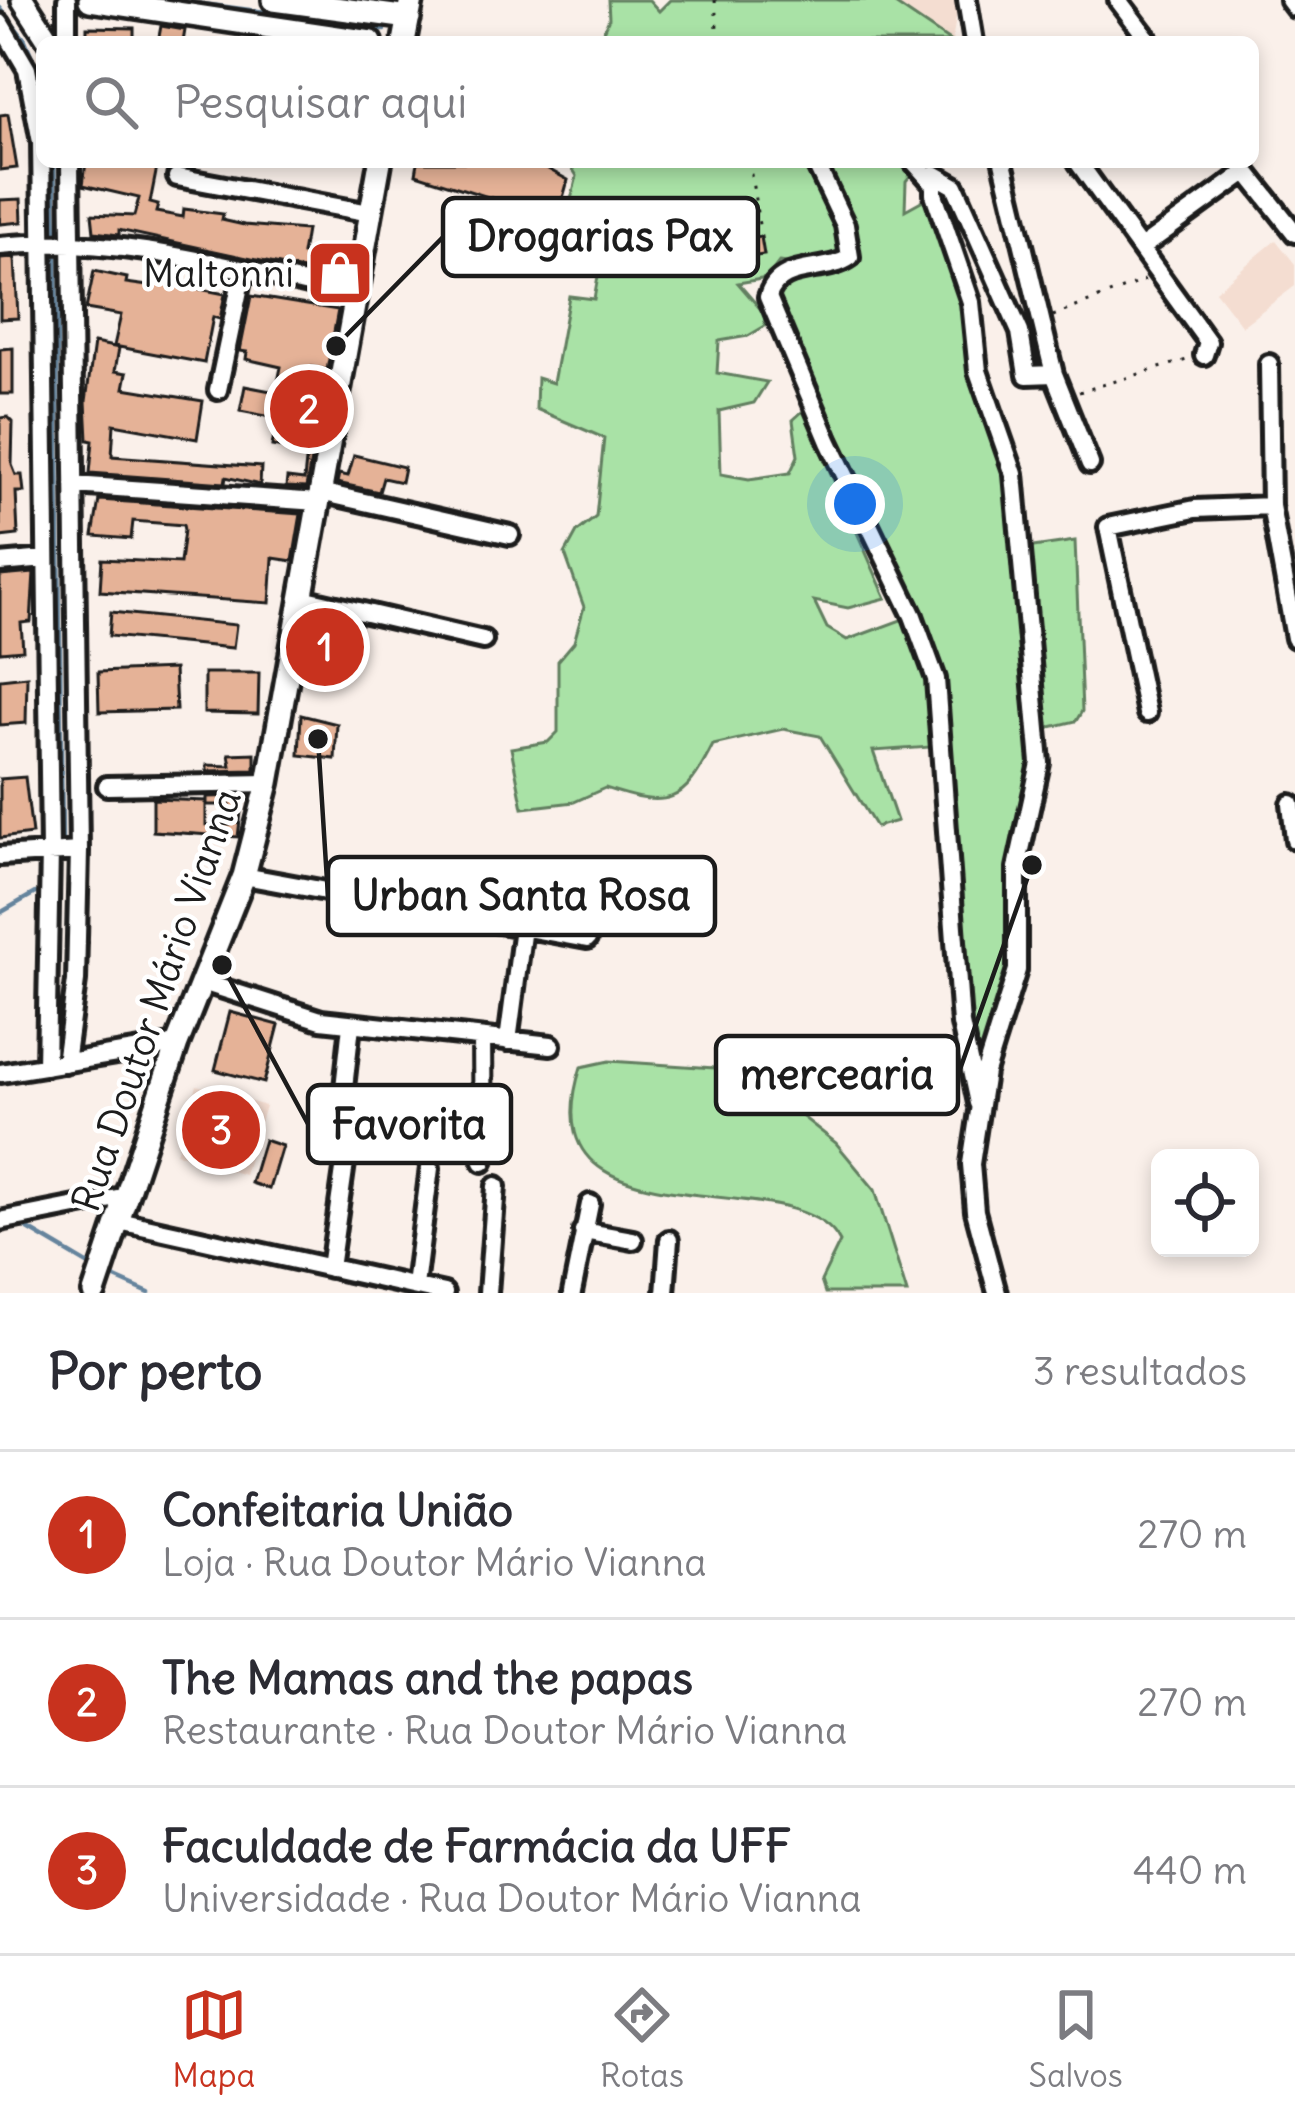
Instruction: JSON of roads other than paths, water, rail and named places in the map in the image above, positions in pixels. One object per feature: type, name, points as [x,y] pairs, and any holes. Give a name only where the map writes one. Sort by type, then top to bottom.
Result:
[{"type":"main road","points":[[23,0],[46,36]]},
{"type":"main road","points":[[90,0],[330,36]]},
{"type":"main road","points":[[274,0],[309,6],[410,9]]},
{"type":"main road","points":[[304,32],[309,6]]},
{"type":"main road","name":"Rua Doutor Mário Vianna","points":[[94,1293],[177,1044],[244,876],[268,783],[379,168]]},
{"type":"street","points":[[67,0],[67,36]]},
{"type":"street","points":[[967,0],[973,36]]},
{"type":"street","points":[[1118,0],[1145,36]]},
{"type":"street","points":[[1289,0],[1295,8]]},
{"type":"street","points":[[0,23],[27,69],[36,106]]},
{"type":"street","points":[[45,168],[57,243],[74,485],[79,851],[76,981],[56,1064]]},
{"type":"street","points":[[56,1064],[46,559],[57,243],[69,168]]},
{"type":"street","points":[[818,168],[851,241],[850,256],[838,264],[793,271],[775,282],[768,297],[829,442],[913,616],[936,680],[961,1024],[969,1083],[978,1103]]},
{"type":"street","points":[[919,168],[931,181],[967,286],[981,384],[1013,475],[1040,763],[1017,868],[1017,970],[978,1103],[972,1196],[997,1293]]},
{"type":"street","points":[[1004,168],[1054,374],[1090,464]]},
{"type":"street","points":[[1082,168],[1208,342],[1204,355]]},
{"type":"street","points":[[1141,248],[1241,168]]},
{"type":"street","points":[[1243,168],[1295,233]]},
{"type":"street","points":[[931,181],[940,175],[955,186],[1013,316],[1028,375],[1054,374]]},
{"type":"street","points":[[177,177],[370,213]]},
{"type":"street","points":[[0,246],[57,243],[243,271],[358,295]]},
{"type":"street","points":[[218,390],[243,271]]},
{"type":"street","points":[[1270,364],[1271,506],[1287,547],[1295,638]]},
{"type":"street","points":[[74,485],[319,497],[510,535]]},
{"type":"street","points":[[1147,712],[1108,527],[1195,509],[1271,506]]},
{"type":"street","points":[[0,563],[46,559]]},
{"type":"street","points":[[302,598],[483,640]]},
{"type":"street","points":[[107,786],[268,783]]},
{"type":"street","points":[[1292,804],[1295,840]]},
{"type":"street","points":[[0,856],[79,851]]},
{"type":"street","points":[[244,876],[587,938]]},
{"type":"street","points":[[508,1041],[523,927]]},
{"type":"street","points":[[202,982],[296,1014],[351,1025],[551,1045]]},
{"type":"street","points":[[339,1133],[351,1025]]},
{"type":"street","points":[[482,1038],[483,1162]]},
{"type":"street","points":[[1,1073],[177,1044]]},
{"type":"street","points":[[330,1268],[345,1163]]},
{"type":"street","points":[[119,1221],[330,1268],[369,1285],[429,1291],[430,1168]]},
{"type":"street","points":[[488,1293],[496,1186]]},
{"type":"street","points":[[0,1221],[127,1196]]},
{"type":"street","points":[[572,1293],[590,1204]]},
{"type":"street","points":[[583,1231],[633,1240]]},
{"type":"street","points":[[665,1293],[669,1240]]},
{"type":"waterway","points":[[173,0],[289,15]]},
{"type":"waterway","points":[[0,8],[25,40],[36,67]]},
{"type":"waterway","points":[[320,19],[384,30]]},
{"type":"waterway","points":[[54,168],[56,239]]},
{"type":"waterway","points":[[56,250],[62,844]]},
{"type":"waterway","points":[[0,913],[35,893]]},
{"type":"waterway","points":[[18,1223],[96,1269]]},
{"type":"waterway","points":[[106,1274],[149,1293]]},
{"type":"place","name":"Maltonni","points":[[340,273]]},
{"type":"place","name":"Drogarias Pax","points":[[336,346]]},
{"type":"place","name":"The Mamas and the papas","points":[[309,409]]},
{"type":"place","name":"Confeitaria União","points":[[325,647]]},
{"type":"place","name":"Urban Santa Rosa","points":[[318,739]]},
{"type":"place","name":"mercearia","points":[[1032,865]]},
{"type":"place","name":"Favorita","points":[[222,965]]},
{"type":"place","name":"Faculdade de Farmácia da UFF","points":[[221,1130]]}]
